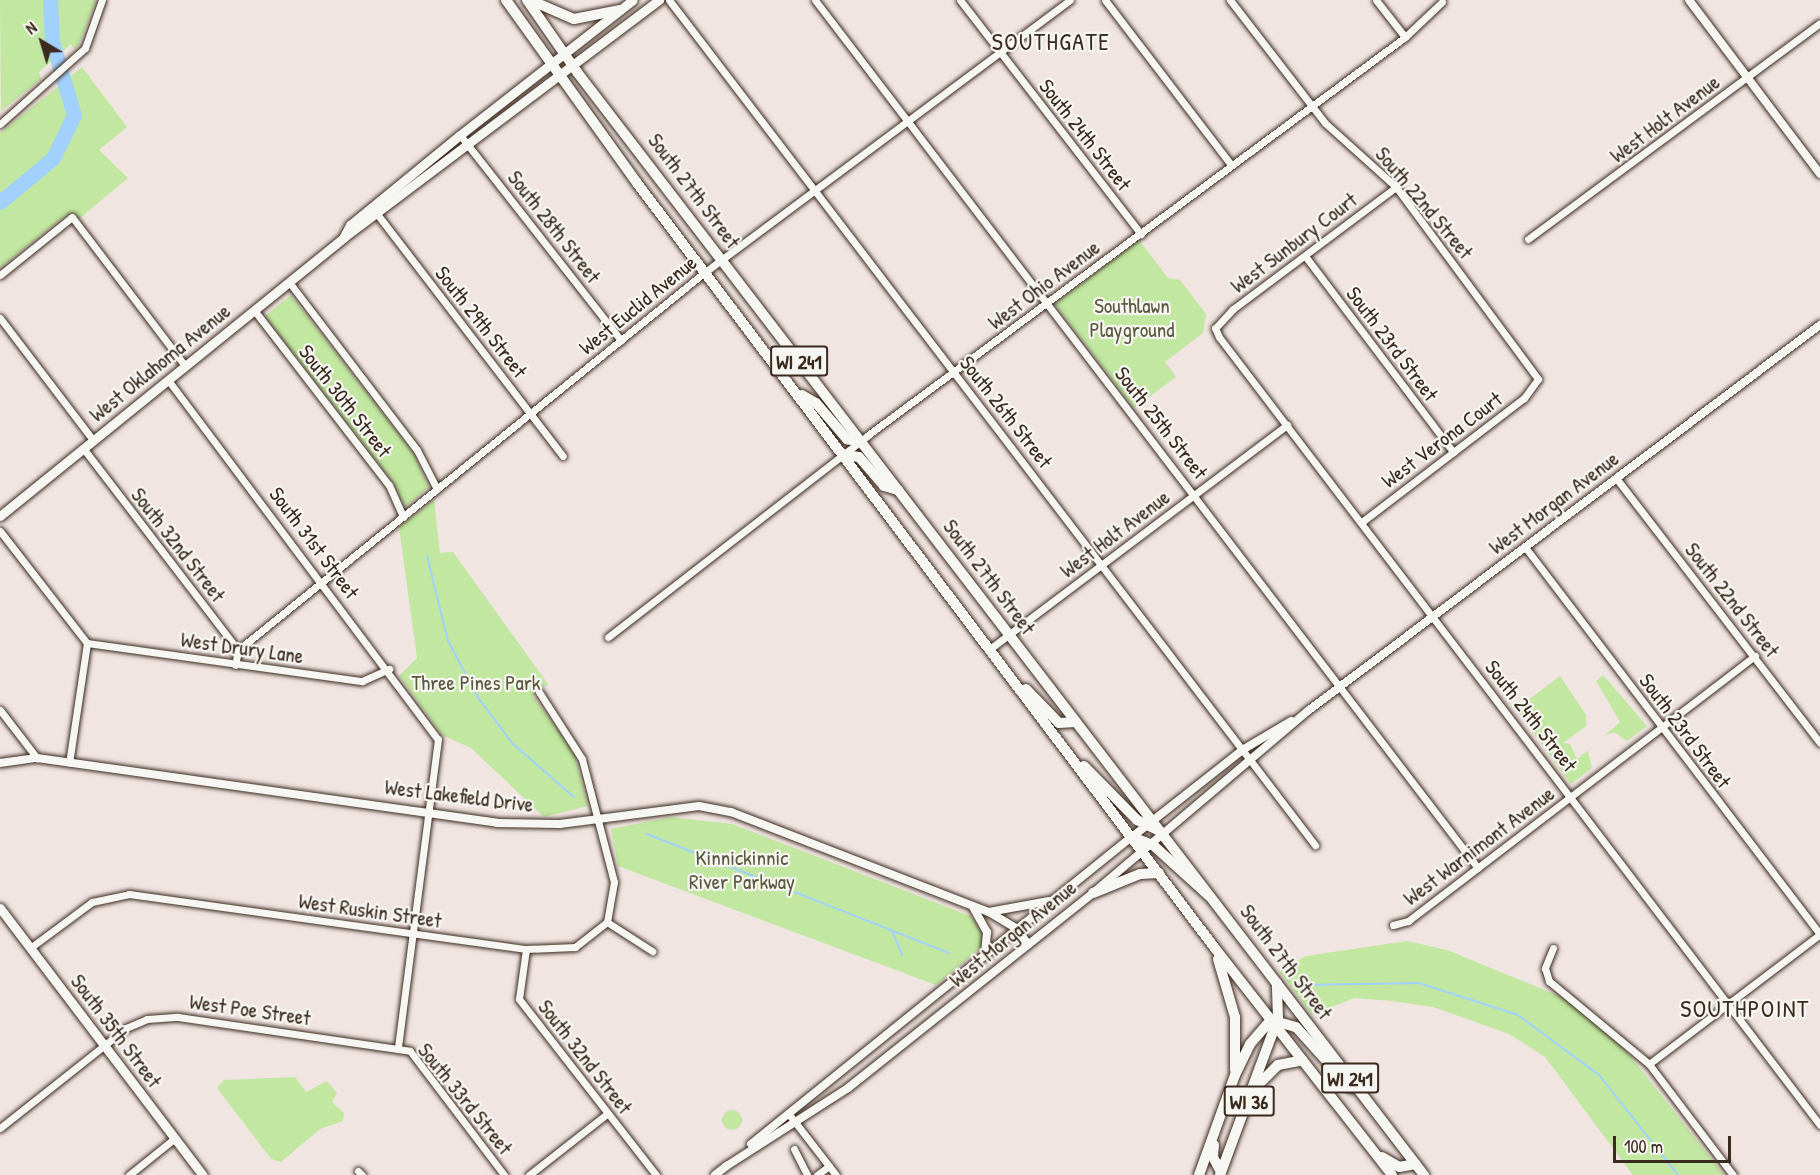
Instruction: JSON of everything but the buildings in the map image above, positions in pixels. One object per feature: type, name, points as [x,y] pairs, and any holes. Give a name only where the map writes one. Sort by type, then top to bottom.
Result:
[{"type":"main road","name":"South 27th Street","points":[[506,0],[637,183],[846,455],[1132,837]]},
{"type":"main road","name":"South 27th Street","points":[[529,0],[572,65],[1076,722],[1149,824]]},
{"type":"main road","points":[[529,0],[574,19],[620,10]]},
{"type":"main road","name":"West Oklahoma Avenue","points":[[1,514],[375,212],[460,135],[549,62],[633,0]]},
{"type":"main road","name":"West Oklahoma Avenue","points":[[375,212],[469,146],[558,75],[659,0]]},
{"type":"main road","points":[[494,107],[503,118]]},
{"type":"main road","points":[[637,183],[654,169]]},
{"type":"main road","points":[[799,394],[816,403],[847,439],[861,442]]},
{"type":"main road","points":[[846,455],[859,457],[884,486],[898,490]]},
{"type":"main road","points":[[938,578],[963,575]]},
{"type":"main road","points":[[1014,680],[1059,723],[1076,722]]},
{"type":"main road","points":[[1066,750],[1149,824],[1162,832]]},
{"type":"main road","name":"South 27th Street","points":[[1162,832],[1424,1175]]},
{"type":"main road","points":[[1132,837],[1214,900]]},
{"type":"main road","name":"WI 241","points":[[1145,846],[1159,873],[1214,947],[1392,1175]]},
{"type":"main road","points":[[1093,893],[1140,874],[1159,873]]},
{"type":"main road","name":"South 35th Street","points":[[0,908],[203,1175]]},
{"type":"main road","points":[[1214,947],[1235,1017],[1235,1075]]},
{"type":"main road","name":"WI 36","points":[[1220,1174],[1253,1091],[1274,1021],[1276,980]]},
{"type":"main road","points":[[1274,1021],[1296,1027],[1377,1113]]},
{"type":"main road","name":"WI 36","points":[[1199,1175],[1235,1075],[1250,1044],[1274,1021]]},
{"type":"main road","points":[[1253,1091],[1278,1065],[1303,1060]]},
{"type":"main road","points":[[1216,1129],[1213,1157],[1220,1174]]},
{"type":"main road","points":[[1375,1152],[1399,1167],[1416,1164]]},
{"type":"street","points":[[0,123],[77,56],[94,33],[102,0]]},
{"type":"street","name":"South 26th Street","points":[[669,0],[1253,760],[1315,844]]},
{"type":"street","name":"South 25th Street","points":[[815,0],[1047,304],[1196,494],[1478,868]]},
{"type":"street","name":"South 24th Street","points":[[960,0],[1141,234]]},
{"type":"street","name":"West Euclid Avenue","points":[[238,650],[705,272],[1070,0]]},
{"type":"street","points":[[1105,0],[1231,165]]},
{"type":"street","name":"South 22nd Street","points":[[1230,0],[1312,106],[1396,187],[1538,379]]},
{"type":"street","points":[[1376,0],[1405,37]]},
{"type":"street","points":[[1689,0],[1820,174]]},
{"type":"street","name":"West Ohio Avenue","points":[[608,637],[861,442],[1405,37],[1442,2]]},
{"type":"street","name":"West Holt Avenue","points":[[1528,239],[1820,23]]},
{"type":"street","name":"South 28th Street","points":[[460,135],[621,340]]},
{"type":"street","name":"West Sunbury Court","points":[[1215,328],[1396,187]]},
{"type":"street","name":"South 29th Street","points":[[375,212],[563,456]]},
{"type":"street","points":[[0,275],[72,217],[185,366]]},
{"type":"street","name":"South 23rd Street","points":[[1305,256],[1453,452]]},
{"type":"street","name":"South 30th Street","points":[[289,282],[417,450],[437,489]]},
{"type":"street","name":"South 30th Street","points":[[254,310],[389,485],[403,517]]},
{"type":"street","points":[[0,318],[93,440]]},
{"type":"street","name":"West Morgan Avenue","points":[[715,1175],[788,1113],[1244,749],[1309,710],[1341,687],[1820,325]]},
{"type":"street","name":"South 24th Street","points":[[1215,328],[1820,1125]]},
{"type":"street","name":"West Verona Court","points":[[1362,522],[1524,398],[1538,379]]},
{"type":"street","name":"South 31st Street","points":[[168,380],[432,728],[438,748],[430,811]]},
{"type":"street","name":"West Holt Avenue","points":[[991,648],[1287,425]]},
{"type":"street","name":"South 32nd Street","points":[[83,448],[238,650]]},
{"type":"street","name":"South 22nd Street","points":[[1616,478],[1820,743]]},
{"type":"street","points":[[0,531],[87,644],[69,763]]},
{"type":"street","name":"South 23rd Street","points":[[1525,547],[1820,934]]},
{"type":"street","name":"West Drury Lane","points":[[87,644],[362,681],[389,669]]},
{"type":"street","points":[[235,664],[238,650]]},
{"type":"street","name":"West Warnimont Avenue","points":[[1393,925],[1408,921],[1755,656]]},
{"type":"street","points":[[539,692],[574,739],[598,820],[615,897],[607,922],[652,951]]},
{"type":"street","points":[[0,710],[37,758]]},
{"type":"street","name":"West Morgan Avenue","points":[[725,1167],[848,1088],[1093,893],[1145,846],[1253,760],[1309,710]]},
{"type":"street","name":"West Lakefield Drive","points":[[0,763],[37,758],[524,825],[598,820],[671,806],[731,812],[989,912],[1017,929],[1028,944]]},
{"type":"street","points":[[398,1047],[430,811]]},
{"type":"street","name":"West Ruskin Street","points":[[30,948],[92,902],[129,894],[526,949],[575,947],[607,922]]},
{"type":"street","points":[[989,912],[1020,910],[1057,898]]},
{"type":"street","points":[[972,906],[987,932],[984,956]]},
{"type":"street","points":[[1649,1064],[1820,934]]},
{"type":"street","points":[[1553,948],[1545,968],[1549,981],[1649,1064],[1733,1175]]},
{"type":"street","name":"South 32nd Street","points":[[526,949],[519,999],[656,1175]]},
{"type":"street","name":"West Poe Street","points":[[104,1045],[147,1019],[178,1017],[398,1047]]},
{"type":"street","points":[[0,1128],[104,1045]]},
{"type":"street","name":"South 33rd Street","points":[[398,1047],[410,1051],[504,1175]]},
{"type":"street","points":[[529,1175],[609,1113]]},
{"type":"street","points":[[788,1113],[836,1175]]},
{"type":"street","points":[[129,1175],[175,1138]]},
{"type":"street","points":[[794,1149],[807,1175]]},
{"type":"street","points":[[817,1175],[829,1166]]},
{"type":"green space","points":[[0,0],[96,0],[79,45],[74,49],[71,44],[39,72],[41,79],[1,111]]},
{"type":"green space","points":[[82,67],[127,127],[99,150],[128,178],[80,218],[66,215],[0,268],[0,133]]},
{"type":"green space","name":"Southlawn Playground","points":[[1139,240],[1168,278],[1180,280],[1206,314],[1203,333],[1165,362],[1176,377],[1134,408],[1055,304]]},
{"type":"green space","points":[[291,295],[414,454],[429,487],[405,507],[394,483],[265,316]]},
{"type":"green space","name":"Three Pines Park","points":[[434,500],[440,553],[453,552],[548,684],[533,696],[574,752],[588,806],[544,817],[471,748],[442,735],[399,676],[417,658],[399,527]]},
{"type":"green space","points":[[1603,675],[1647,726],[1627,741],[1614,732],[1604,736],[1620,722],[1596,681]]},
{"type":"green space","points":[[1560,676],[1586,715],[1586,726],[1563,743],[1570,744],[1577,759],[1595,745],[1588,751],[1592,768],[1571,784],[1516,709]]},
{"type":"green space","name":"Kinnickinnic River Parkway","points":[[671,817],[732,824],[970,916],[983,932],[981,948],[936,985],[618,866],[611,829]]},
{"type":"green space","points":[[1407,941],[1447,950],[1564,998],[1624,1048],[1724,1175],[1633,1175],[1545,1057],[1509,1034],[1433,1007],[1392,1001],[1354,998],[1312,1015],[1279,971],[1306,956]]},
{"type":"green space","points":[[295,1077],[306,1092],[327,1081],[337,1093],[332,1102],[344,1113],[343,1121],[320,1129],[281,1162],[271,1159],[217,1088],[224,1080]]},
{"type":"green space","points":[[728,1110],[736,1110],[742,1116],[742,1124],[736,1130],[728,1130],[722,1124],[722,1116]]},
{"type":"waterway","points":[[0,202],[53,158],[74,115],[52,41],[50,0]]},
{"type":"waterway","points":[[427,556],[448,641],[479,699],[512,743],[574,797]]},
{"type":"waterway","points":[[647,834],[949,953]]},
{"type":"waterway","points":[[892,931],[902,955]]},
{"type":"waterway","points":[[1302,985],[1419,983],[1518,1015],[1599,1075],[1678,1175]]},
{"type":"district","name":"SOUTHGATE","points":[[1051,42]]},
{"type":"district","name":"SOUTHPOINT","points":[[1745,1009]]}]
